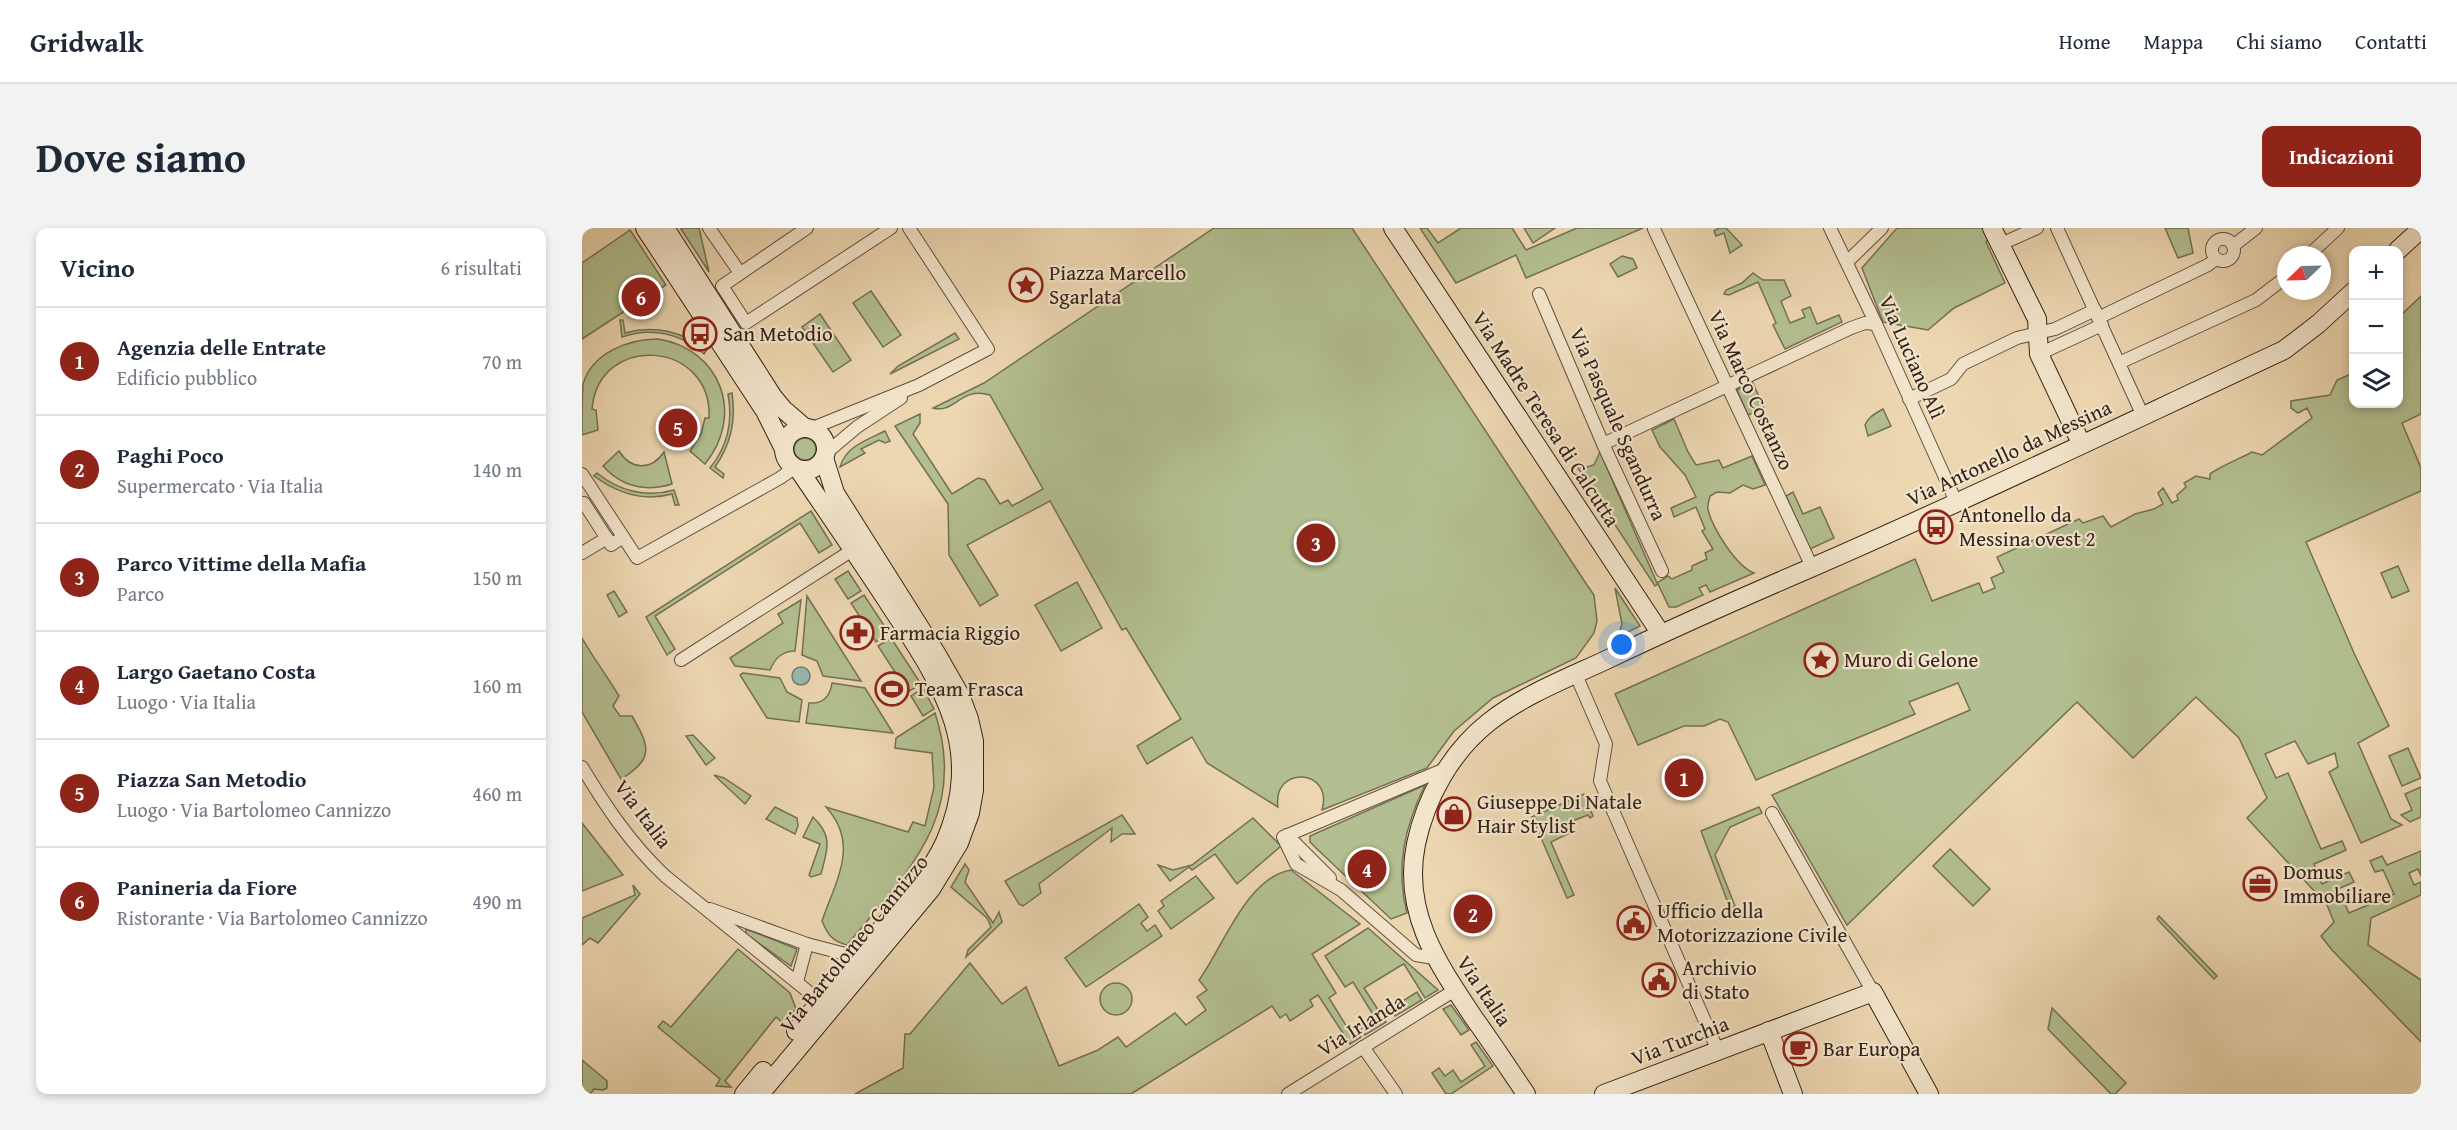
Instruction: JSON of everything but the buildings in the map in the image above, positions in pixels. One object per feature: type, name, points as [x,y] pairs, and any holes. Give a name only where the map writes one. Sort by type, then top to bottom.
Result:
[{"type":"street","points":[[645,228],[765,411],[788,463],[797,469]]},
{"type":"street","points":[[665,228],[773,397],[783,409],[824,441],[824,456]]},
{"type":"street","points":[[709,228],[740,273]]},
{"type":"street","points":[[807,228],[722,286],[746,323],[891,228]]},
{"type":"street","points":[[784,450],[788,437],[799,429],[807,429],[919,385],[988,349],[909,228]]},
{"type":"street","name":"Via Madre Teresa di Calcutta","points":[[1393,228],[1665,632]]},
{"type":"street","name":"Via Madre Teresa di Calcutta","points":[[1406,228],[1665,632]]},
{"type":"street","name":"Via Luciano Alì","points":[[1830,228],[1957,504]]},
{"type":"street","points":[[1847,262],[1881,228]]},
{"type":"street","points":[[2037,228],[1996,236],[2037,319],[2039,354],[2081,443]]},
{"type":"street","points":[[2057,228],[2143,416]]},
{"type":"street","points":[[2233,246],[2256,228]]},
{"type":"street","points":[[2319,246],[2338,228]]},
{"type":"street","name":"Via Marco Costanzo","points":[[1654,229],[1812,567]]},
{"type":"street","points":[[2402,246],[2421,229]]},
{"type":"street","points":[[2224,239],[2233,246],[2234,252],[2230,260],[2224,262],[2216,259],[2211,249],[2216,242],[2224,239]]},
{"type":"street","points":[[2039,354],[2098,318],[2216,259]]},
{"type":"street","points":[[2119,363],[2256,300],[2277,284]]},
{"type":"street","name":"Via Pasquale Sgandurra","points":[[1539,294],[1603,444],[1662,571]]},
{"type":"street","name":"Via Antonello da Messina","points":[[1445,769],[1474,735],[1497,716],[1575,675],[1665,632],[1957,504],[2081,443],[2284,350],[2318,324],[2349,296]]},
{"type":"street","points":[[1909,399],[1951,379],[1963,364],[2017,338],[2098,318]]},
{"type":"street","points":[[1603,444],[1851,328],[1865,323],[1876,324]]},
{"type":"street","points":[[582,474],[637,558],[797,469],[816,467],[824,456],[857,427],[919,385]]},
{"type":"street","name":"Via Bartolomeo Cannizzo","points":[[760,1094],[931,889],[959,843],[970,813],[974,790],[974,741],[960,695],[835,493],[824,456]]},
{"type":"street","name":"Via Bartolomeo Cannizzo","points":[[744,1094],[921,883],[944,843],[955,813],[961,765],[954,719],[945,694],[854,549],[797,469]]},
{"type":"street","points":[[582,504],[584,502],[611,545],[623,537]]},
{"type":"street","points":[[582,553],[607,538]]},
{"type":"street","points":[[681,660],[854,549]]},
{"type":"street","points":[[1575,675],[1606,744],[1600,781],[1718,1051]]},
{"type":"street","name":"Via Italia","points":[[582,767],[615,819],[638,849],[665,876],[821,1002]]},
{"type":"street","points":[[1434,958],[1416,956],[1341,890],[1296,864],[1282,837],[1445,769]]},
{"type":"street","name":"Via Italia","points":[[1445,769],[1420,829],[1414,861],[1414,893],[1434,958],[1526,1094]]},
{"type":"street","points":[[1772,813],[1929,1094]]},
{"type":"street","points":[[702,906],[807,944],[857,957]]},
{"type":"street","points":[[797,982],[807,944]]},
{"type":"street","name":"Via Irlanda","points":[[1288,1094],[1455,990]]},
{"type":"street","name":"Via Turchia","points":[[1604,1094],[1873,992]]},
{"type":"street","points":[[1769,1031],[1793,1094]]},
{"type":"street","points":[[1363,1047],[1396,1094]]},
{"type":"green space","points":[[699,228],[709,272],[681,229]]},
{"type":"green space","points":[[1214,228],[1352,228],[1594,595],[1597,621],[1594,633],[1576,658],[1493,698],[1454,731],[1427,768],[1322,810],[1323,796],[1319,786],[1312,780],[1302,777],[1292,778],[1284,784],[1279,793],[1278,807],[1207,763],[1192,737],[1147,764],[1137,746],[1181,719],[1126,628],[1122,630],[1050,501],[967,545],[998,595],[980,606],[949,555],[948,504],[895,426],[920,414],[920,423],[913,434],[952,494],[978,478],[985,480],[1000,504],[1008,500],[1012,506],[1043,489],[990,395],[972,394],[947,407],[933,408],[984,383]]},
{"type":"green space","points":[[1420,228],[1427,228],[1438,243],[1461,228],[1512,228],[1526,250],[1577,228],[1643,228],[1526,278],[1516,255],[1456,283]]},
{"type":"green space","points":[[1524,228],[1555,228],[1533,243]]},
{"type":"green space","points":[[1726,228],[1742,245],[1730,253],[1724,233],[1716,236],[1714,231]]},
{"type":"green space","points":[[1897,228],[1983,228],[1989,239],[1986,242],[2005,283],[1954,308],[1928,330],[1883,322],[1862,268]]},
{"type":"green space","points":[[2165,228],[2188,228],[2193,253],[2178,258]]},
{"type":"green space","points":[[630,230],[666,285],[646,297],[642,292],[636,296],[640,301],[582,339],[582,263]]},
{"type":"green space","points":[[1622,256],[1633,259],[1637,268],[1618,277],[1610,264]]},
{"type":"green space","points":[[1753,273],[1763,280],[1784,280],[1791,296],[1781,301],[1790,323],[1805,317],[1802,310],[1810,307],[1817,324],[1839,315],[1842,322],[1785,349],[1773,325],[1776,323],[1758,282],[1729,295],[1724,294],[1726,290],[1742,283]]},
{"type":"green space","points":[[871,291],[901,335],[883,347],[853,303]]},
{"type":"green space","points":[[2421,296],[2421,414],[2402,423],[2421,468],[2421,491],[2306,542],[2354,653],[2389,726],[2358,743],[2391,819],[2402,825],[2361,843],[2329,772],[2338,767],[2335,753],[2308,764],[2295,741],[2265,754],[2276,778],[2288,773],[2321,849],[2342,841],[2346,850],[2314,864],[2322,884],[2349,872],[2354,882],[2338,889],[2349,913],[2394,894],[2383,870],[2375,872],[2370,861],[2382,856],[2387,865],[2421,851],[2421,876],[2418,869],[2409,873],[2414,885],[2421,882],[2421,895],[2371,918],[2368,945],[2421,980],[2421,1042],[2321,936],[2334,922],[2327,905],[2247,818],[2267,798],[2239,738],[2196,697],[2133,758],[2077,702],[1847,925],[1772,795],[1970,710],[1958,683],[1909,702],[1915,714],[1756,780],[1728,722],[1720,719],[1704,726],[1684,726],[1638,745],[1615,694],[1915,559],[1932,601],[1979,583],[1983,593],[1995,588],[1991,578],[2004,572],[1997,557],[2079,519],[2083,523],[2103,516],[2111,527],[2135,514],[2163,504],[2158,493],[2163,488],[2172,503],[2178,500],[2177,495],[2186,487],[2184,483],[2196,476],[2210,479],[2210,474],[2213,472],[2252,452],[2262,455],[2312,418],[2307,408],[2298,413],[2291,408],[2291,401],[2330,395],[2337,380],[2349,375],[2349,408],[2403,408],[2403,313]]},
{"type":"green space","points":[[820,314],[851,360],[833,372],[802,327]]},
{"type":"green space","points":[[620,320],[623,320],[625,333],[658,330],[678,334],[706,351],[704,354],[686,341],[654,332],[622,337]]},
{"type":"green space","points":[[955,333],[959,339],[890,374],[898,366]]},
{"type":"green space","points":[[658,339],[680,345],[698,356],[711,370],[720,387],[724,406],[723,425],[717,445],[705,464],[690,451],[701,434],[705,418],[709,418],[705,392],[693,373],[676,361],[655,355],[633,357],[614,367],[599,384],[592,409],[596,410],[598,430],[582,435],[583,384],[594,364],[623,345]]},
{"type":"green space","points":[[1753,383],[1764,408],[1748,415],[1737,390]]},
{"type":"green space","points":[[732,393],[731,432],[725,450],[715,467],[724,474],[723,478],[710,468],[721,451],[728,433],[730,414],[728,394]]},
{"type":"green space","points":[[1883,409],[1891,426],[1868,436],[1865,425],[1872,416]]},
{"type":"green space","points":[[1674,419],[1696,465],[1719,460],[1723,468],[1752,456],[1765,485],[1753,489],[1743,485],[1730,493],[1717,492],[1710,496],[1708,505],[1711,518],[1726,546],[1740,563],[1754,573],[1710,592],[1706,585],[1699,588],[1703,595],[1676,607],[1669,607],[1658,584],[1655,586],[1576,465],[1584,468],[1594,465],[1600,452],[1657,583],[1668,576],[1672,579],[1692,570],[1692,566],[1707,559],[1705,553],[1713,549],[1702,531],[1705,529],[1696,507],[1674,517],[1671,508],[1696,497],[1685,475],[1660,447],[1652,430]]},
{"type":"green space","points":[[885,431],[890,441],[885,443],[879,440],[861,449],[865,453],[840,467],[852,449]]},
{"type":"green space","points":[[805,438],[813,441],[816,449],[813,457],[805,460],[797,457],[794,449],[797,441]]},
{"type":"green space","points":[[619,451],[629,462],[641,466],[653,463],[664,452],[672,484],[653,488],[635,486],[618,479],[603,466]]},
{"type":"green space","points":[[597,473],[614,484],[633,491],[653,493],[674,490],[679,505],[675,505],[672,494],[651,497],[621,491],[594,476]]},
{"type":"green space","points":[[1793,492],[1803,514],[1820,507],[1834,538],[1810,549],[1786,496]]},
{"type":"green space","points":[[811,511],[832,545],[819,553],[800,523],[655,616],[675,649],[667,655],[646,617]]},
{"type":"green space","points":[[2398,566],[2409,591],[2392,598],[2381,573]]},
{"type":"green space","points":[[848,571],[861,591],[848,599],[835,579]]},
{"type":"green space","points":[[1077,582],[1102,628],[1061,651],[1035,605]]},
{"type":"green space","points":[[1615,588],[1640,626],[1618,637],[1622,624]]},
{"type":"green space","points":[[614,591],[627,612],[619,617],[607,595]]},
{"type":"green space","points":[[864,595],[889,633],[876,642],[851,603]]},
{"type":"green space","points":[[807,596],[861,681],[823,676],[817,661],[802,655]]},
{"type":"green space","points":[[801,600],[795,651],[786,652],[780,656],[770,670],[735,666],[730,658],[783,623],[778,614]]},
{"type":"green space","points":[[582,638],[619,696],[613,706],[620,716],[632,716],[643,736],[646,752],[644,758],[632,772],[621,779],[582,712]]},
{"type":"green space","points":[[891,638],[921,684],[908,692],[878,646]]},
{"type":"green space","points":[[743,673],[780,678],[787,692],[802,700],[799,722],[767,718],[740,675]]},
{"type":"green space","points":[[832,683],[865,688],[893,733],[806,723],[809,703],[825,699]]},
{"type":"green space","points":[[923,688],[934,709],[923,716],[911,696]]},
{"type":"green space","points":[[935,713],[943,750],[944,782],[938,812],[926,840],[910,867],[891,892],[847,945],[838,942],[831,937],[822,921],[838,877],[843,849],[842,835],[826,807],[908,832],[913,822],[925,826],[934,787],[932,753],[895,748],[896,738]]},
{"type":"green space","points":[[693,735],[715,758],[706,765],[686,736]]},
{"type":"green space","points":[[2408,748],[2421,778],[2402,786],[2389,756]]},
{"type":"green space","points":[[714,775],[724,778],[751,796],[745,804]]},
{"type":"green space","points":[[1425,785],[1412,816],[1404,847],[1402,879],[1407,913],[1391,919],[1310,842],[1310,836]]},
{"type":"green space","points":[[2421,787],[2421,817],[2410,822],[2401,815],[2412,810],[2405,794]]},
{"type":"green space","points":[[1584,794],[1593,816],[1590,818],[1588,815],[1570,822],[1574,831],[1551,842],[1574,895],[1567,898],[1532,817]]},
{"type":"green space","points":[[775,807],[797,818],[798,826],[795,834],[766,819]]},
{"type":"green space","points":[[1759,807],[1762,813],[1730,827],[1715,855],[1735,906],[1731,911],[1701,831]]},
{"type":"green space","points":[[1122,815],[1135,834],[1122,834],[1111,842],[1112,828],[1039,884],[1041,893],[1023,906],[1019,904],[1005,881]]},
{"type":"green space","points":[[813,817],[824,831],[827,844],[821,874],[811,877],[809,875],[820,844],[803,837]]},
{"type":"green space","points":[[1253,818],[1281,846],[1237,884],[1215,854],[1192,870],[1189,867],[1170,881],[1158,865],[1173,870],[1192,865]]},
{"type":"green space","points":[[582,823],[623,875],[582,891]]},
{"type":"green space","points":[[1950,849],[1990,889],[1973,906],[1933,866]]},
{"type":"green space","points":[[965,864],[969,870],[965,882],[993,923],[999,912],[1002,922],[966,957],[968,950],[991,927],[987,918],[951,887]]},
{"type":"green space","points":[[1291,870],[1360,924],[1312,954],[1336,993],[1329,998],[1350,1032],[1355,1029],[1361,1037],[1350,1044],[1318,995],[1310,1000],[1313,1006],[1290,1021],[1286,1014],[1280,1018],[1272,1006],[1131,1094],[855,1094],[903,1068],[905,1034],[910,1034],[970,963],[1002,1004],[1026,987],[1059,1066],[1098,1050],[1118,1037],[1126,1047],[1175,1013],[1186,1025],[1206,1010],[1197,997],[1207,990],[1199,980],[1237,915],[1261,886],[1275,875]]},
{"type":"green space","points":[[1196,876],[1214,898],[1171,929],[1158,911],[1164,906],[1161,901]]},
{"type":"green space","points":[[633,885],[640,894],[598,943],[590,938],[582,945],[582,918],[635,895]]},
{"type":"green space","points":[[1139,904],[1148,917],[1141,923],[1147,931],[1155,925],[1162,936],[1086,987],[1065,958]]},
{"type":"green space","points":[[2159,916],[2217,976],[2214,979],[2157,919]]},
{"type":"green space","points":[[1368,928],[1438,990],[1425,998],[1404,964],[1364,988],[1386,1022],[1365,1035],[1360,1026],[1374,1016],[1353,982],[1345,987],[1325,956]]},
{"type":"green space","points":[[746,929],[797,949],[791,966],[746,934]]},
{"type":"green space","points":[[738,949],[790,993],[796,1009],[783,1023],[776,1017],[725,1081],[731,1087],[716,1086],[720,1079],[658,1027],[663,1021],[671,1027]]},
{"type":"green space","points":[[1116,983],[1127,988],[1132,999],[1127,1010],[1116,1015],[1105,1010],[1100,999],[1105,988]]},
{"type":"green space","points":[[1417,992],[1422,1000],[1395,1016],[1390,1009]]},
{"type":"green space","points":[[1451,1005],[1469,1030],[1461,1035],[1443,1009]]},
{"type":"green space","points":[[2052,1008],[2126,1083],[2115,1094],[2111,1094],[2048,1029]]},
{"type":"green space","points":[[1476,1042],[1493,1066],[1451,1094],[1446,1094],[1432,1073],[1439,1068],[1445,1076],[1453,1070],[1461,1082],[1485,1066],[1471,1045]]},
{"type":"green space","points":[[582,1060],[607,1081],[607,1088],[594,1089],[590,1094],[582,1094]]},
{"type":"water","points":[[801,667],[807,670],[810,676],[807,682],[801,685],[795,682],[792,676],[795,670]]},
{"type":"place","name":"Piazza Marcello Sgarlata","points":[[1026,285]]},
{"type":"place","name":"Panineria da Fiore","points":[[641,297]]},
{"type":"place","name":"San Metodio","points":[[700,334]]},
{"type":"place","name":"Piazza San Metodio","points":[[678,428]]},
{"type":"place","name":"Antonello da Messina ovest 2","points":[[1936,527]]},
{"type":"place","name":"Parco Vittime della Mafia","points":[[1316,543]]},
{"type":"place","name":"Farmacia Riggio","points":[[857,633]]},
{"type":"place","name":"Muro di Gelone","points":[[1821,660]]},
{"type":"place","name":"Team Frasca","points":[[892,689]]},
{"type":"place","name":"Agenzia delle Entrate","points":[[1684,778]]},
{"type":"place","name":"Giuseppe Di Natale Hair Stylist","points":[[1454,814]]},
{"type":"place","name":"Largo Gaetano Costa","points":[[1367,869]]},
{"type":"place","name":"Domus Immobiliare","points":[[2260,884]]},
{"type":"place","name":"Paghi Poco","points":[[1473,914]]},
{"type":"place","name":"Ufficio della Motorizzazione Civile","points":[[1634,923]]},
{"type":"place","name":"Archivio di Stato","points":[[1659,980]]},
{"type":"place","name":"Bar Europa","points":[[1800,1049]]}]
